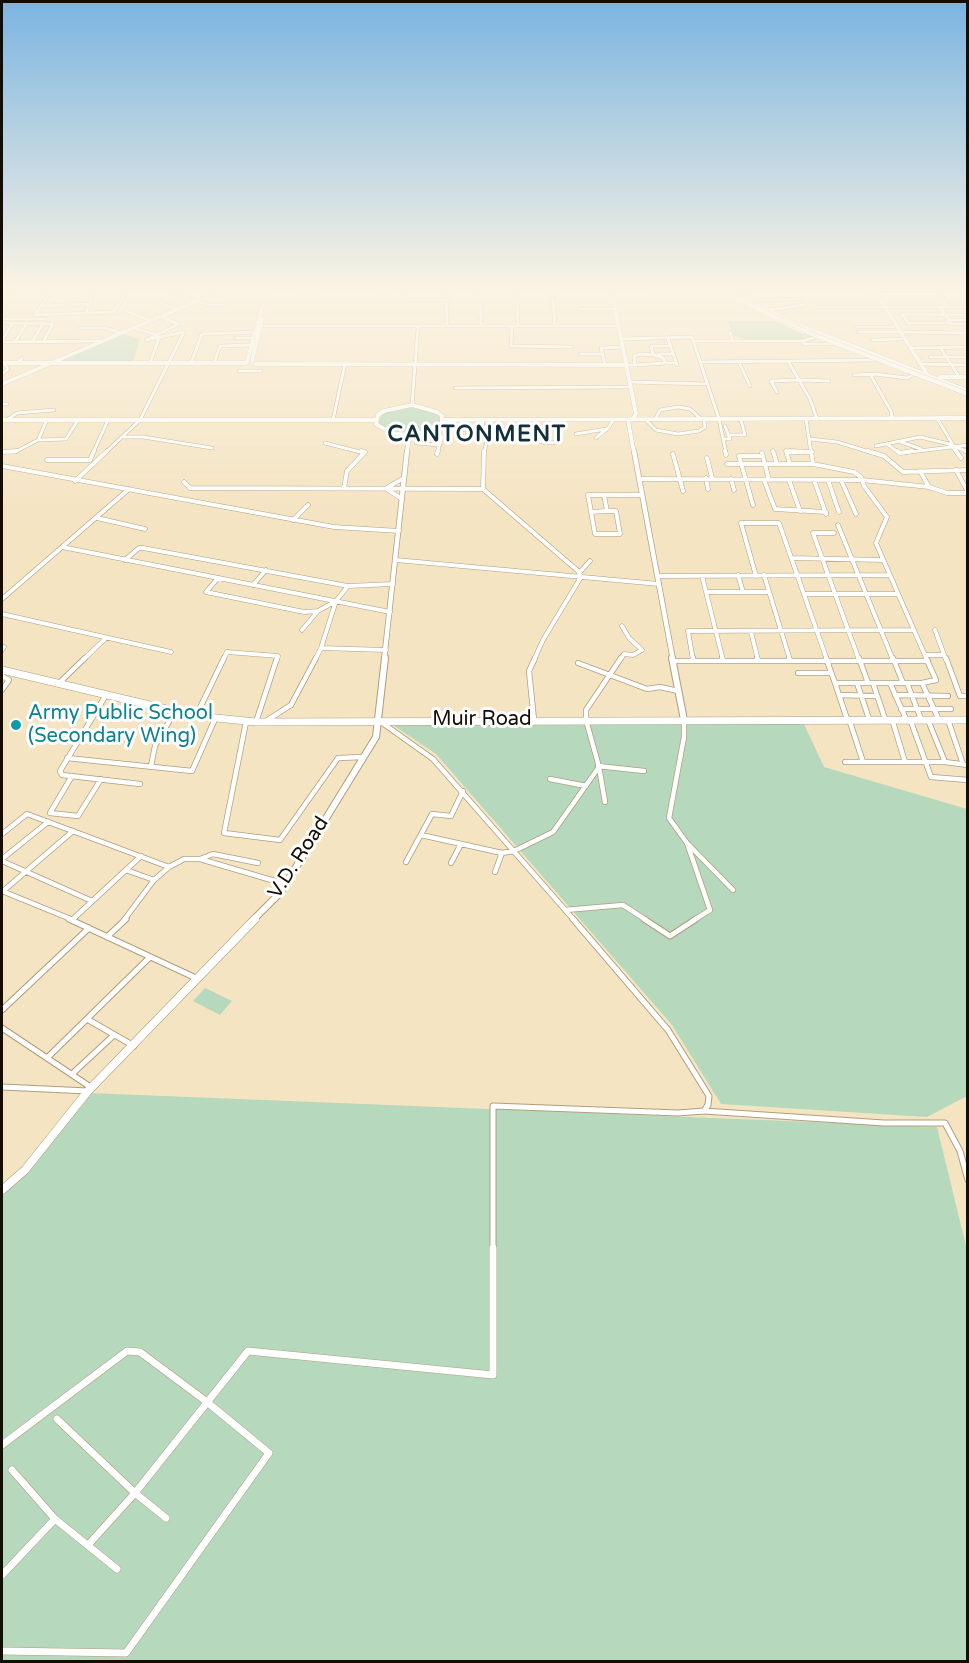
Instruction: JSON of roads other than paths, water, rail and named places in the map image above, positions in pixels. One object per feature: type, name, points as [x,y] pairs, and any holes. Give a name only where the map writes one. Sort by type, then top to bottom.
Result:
[{"type":"main road","points":[[890,366],[968,392]]},
{"type":"main road","points":[[895,366],[968,392]]},
{"type":"main road","points":[[903,366],[920,372]]},
{"type":"main road","points":[[916,366],[927,378],[968,377]]},
{"type":"main road","points":[[921,366],[927,378]]},
{"type":"main road","points":[[941,379],[968,377]]},
{"type":"main road","points":[[927,378],[941,379],[968,392]]},
{"type":"main road","name":"Muir Road","points":[[2,671],[196,716],[246,722],[968,720]]},
{"type":"street","points":[[2,384],[45,366]]},
{"type":"street","points":[[75,481],[140,420],[166,366]]},
{"type":"street","points":[[249,371],[250,366]]},
{"type":"street","points":[[333,420],[345,366]]},
{"type":"street","points":[[412,405],[414,366]]},
{"type":"street","points":[[626,366],[636,414],[630,420]]},
{"type":"street","points":[[702,366],[726,455]]},
{"type":"street","points":[[741,366],[750,386]]},
{"type":"street","points":[[791,366],[800,380],[817,419]]},
{"type":"street","points":[[952,366],[956,377]]},
{"type":"street","points":[[239,370],[261,371]]},
{"type":"street","points":[[743,371],[752,371]]},
{"type":"street","points":[[854,375],[875,374],[907,378],[920,372]]},
{"type":"street","points":[[875,374],[872,376],[891,411],[892,416],[889,419]]},
{"type":"street","points":[[777,392],[771,381],[829,381]]},
{"type":"street","points":[[455,388],[708,384]]},
{"type":"street","points":[[2,404],[7,405]]},
{"type":"street","points":[[4,420],[376,420],[384,411],[412,405],[437,412],[443,420]]},
{"type":"street","points":[[646,420],[656,430],[678,434],[694,433],[703,429],[702,419],[690,409],[678,407],[660,410],[655,420]]},
{"type":"street","points":[[4,420],[17,413],[54,410]]},
{"type":"street","points":[[443,420],[937,418],[966,420]]},
{"type":"street","points":[[937,418],[961,458]]},
{"type":"street","points":[[806,419],[813,465]]},
{"type":"street","points":[[38,440],[47,420]]},
{"type":"street","points":[[2,452],[15,452],[38,440],[66,439],[78,420]]},
{"type":"street","points":[[47,460],[90,459],[108,420]]},
{"type":"street","points":[[376,420],[379,428],[384,431],[409,435],[424,434],[436,429],[443,420]]},
{"type":"street","points":[[462,420],[462,429],[465,430],[479,429],[483,424],[482,420]]},
{"type":"street","points":[[483,489],[483,455],[492,420]]},
{"type":"street","points":[[534,420],[533,439],[546,443],[557,442]]},
{"type":"street","points":[[596,438],[613,420]]},
{"type":"street","points":[[630,420],[684,720],[684,737],[669,818],[687,843],[734,890]]},
{"type":"street","points":[[728,435],[745,435],[741,420]]},
{"type":"street","points":[[723,439],[730,439],[724,426]]},
{"type":"street","points":[[436,429],[441,433],[437,454]]},
{"type":"street","points":[[576,434],[606,429]]},
{"type":"street","name":"V.D. Road","points":[[2,1190],[25,1170],[90,1089],[280,893],[376,737],[409,435]]},
{"type":"street","points":[[122,437],[143,437],[212,448]]},
{"type":"street","points":[[876,446],[920,437],[952,445],[968,452]]},
{"type":"street","points":[[810,439],[837,442],[884,456],[903,472],[968,470]]},
{"type":"street","points":[[898,441],[924,449]]},
{"type":"street","points":[[325,443],[365,452],[347,471],[344,488]]},
{"type":"street","points":[[416,443],[440,445]]},
{"type":"street","points":[[886,444],[900,453],[952,445],[968,445]]},
{"type":"street","points":[[772,451],[777,464]]},
{"type":"street","points":[[790,464],[786,451],[812,452]]},
{"type":"street","points":[[798,451],[801,464]]},
{"type":"street","points":[[674,454],[683,491]]},
{"type":"street","points":[[753,504],[739,456],[762,455],[769,480]]},
{"type":"street","points":[[707,458],[712,478]]},
{"type":"street","points":[[727,464],[801,464],[854,472],[887,517],[876,543],[936,680],[922,683],[835,683]]},
{"type":"street","points":[[2,466],[334,527],[399,531]]},
{"type":"street","points":[[639,479],[862,480],[929,487],[948,493],[968,492],[956,470]]},
{"type":"street","points":[[920,471],[929,487]]},
{"type":"street","points":[[386,488],[404,478]]},
{"type":"street","points":[[706,478],[708,489]]},
{"type":"street","points":[[731,479],[734,490]]},
{"type":"street","points":[[764,480],[775,509],[826,513],[814,480]]},
{"type":"street","points":[[789,480],[800,511]]},
{"type":"street","points":[[828,480],[839,512]]},
{"type":"street","points":[[841,480],[856,514]]},
{"type":"street","points":[[184,482],[190,488],[483,489],[580,575]]},
{"type":"street","points":[[386,488],[402,499]]},
{"type":"street","points":[[2,599],[129,489]]},
{"type":"street","points":[[161,495],[162,489]]},
{"type":"street","points":[[591,512],[616,511],[620,534],[595,534],[591,512],[588,495],[642,495]]},
{"type":"street","points":[[604,495],[607,511]]},
{"type":"street","points":[[293,520],[308,506]]},
{"type":"street","points":[[97,518],[145,529]]},
{"type":"street","points":[[756,576],[741,523],[779,523],[863,762]]},
{"type":"street","points":[[838,525],[894,661],[945,762]]},
{"type":"street","points":[[834,533],[813,533],[860,661],[889,719],[905,762]]},
{"type":"street","points":[[62,548],[390,612]]},
{"type":"street","points":[[125,560],[142,548],[348,586],[393,584]]},
{"type":"street","points":[[791,558],[883,560]]},
{"type":"street","points":[[396,560],[659,584]]},
{"type":"street","points":[[534,720],[528,671],[543,640],[590,561]]},
{"type":"street","points":[[253,585],[266,570]]},
{"type":"street","points":[[764,575],[790,661]]},
{"type":"street","points":[[658,576],[890,575]]},
{"type":"street","points":[[702,576],[723,661]]},
{"type":"street","points":[[738,576],[743,592]]},
{"type":"street","points":[[218,578],[206,592],[304,612],[318,611]]},
{"type":"street","points":[[264,722],[291,705],[321,648],[336,601],[348,586]]},
{"type":"street","points":[[706,592],[769,592]]},
{"type":"street","points":[[804,594],[898,594]]},
{"type":"street","points":[[302,630],[318,611],[336,601]]},
{"type":"street","points":[[2,614],[171,652]]},
{"type":"street","points":[[605,802],[599,766],[586,720],[586,710],[624,654],[633,655],[642,650],[629,638],[622,626]]},
{"type":"street","points":[[693,661],[688,631],[716,633],[914,630]]},
{"type":"street","points":[[935,630],[960,696],[968,696]]},
{"type":"street","points":[[751,632],[758,661]]},
{"type":"street","points":[[58,684],[106,638]]},
{"type":"street","points":[[321,648],[386,650]]},
{"type":"street","points":[[196,716],[227,652],[278,656],[256,722]]},
{"type":"street","points":[[925,655],[944,655]]},
{"type":"street","points":[[673,661],[927,661]]},
{"type":"street","points":[[578,663],[647,689],[660,687],[678,691]]},
{"type":"street","points":[[2,671],[9,680],[2,690]]},
{"type":"street","points":[[798,673],[831,673]]},
{"type":"street","points":[[857,683],[868,719]]},
{"type":"street","points":[[890,683],[908,719],[931,777],[968,780]]},
{"type":"street","points":[[922,683],[939,720]]},
{"type":"street","points":[[106,695],[60,771],[62,775],[140,784]]},
{"type":"street","points":[[839,695],[877,696]]},
{"type":"street","points":[[895,695],[948,696]]},
{"type":"street","points":[[902,709],[951,709]]},
{"type":"street","points":[[151,766],[155,746],[176,711]]},
{"type":"street","points":[[68,758],[192,771],[215,719]]},
{"type":"street","points":[[845,762],[945,762],[965,765],[948,720]]},
{"type":"street","points":[[379,721],[433,759],[463,791],[668,1030],[709,1096],[704,1111]]},
{"type":"street","points":[[246,722],[224,833],[280,840],[338,758],[363,757]]},
{"type":"street","points":[[599,766],[645,771]]},
{"type":"street","points":[[421,835],[502,853],[514,851],[553,832],[599,766]]},
{"type":"street","points":[[72,776],[50,813],[78,816],[101,779]]},
{"type":"street","points":[[550,779],[586,786]]},
{"type":"street","points":[[406,862],[432,814],[451,816],[463,791]]},
{"type":"street","points":[[2,834],[27,814],[169,867]]},
{"type":"street","points":[[48,822],[2,860],[92,901]]},
{"type":"street","points":[[73,831],[2,892],[72,920],[198,979]]},
{"type":"street","points":[[565,910],[623,904],[670,936],[710,910],[687,843]]},
{"type":"street","points":[[451,863],[461,844]]},
{"type":"street","points":[[495,872],[502,853]]},
{"type":"street","points":[[200,859],[213,854],[258,863]]},
{"type":"street","points":[[72,920],[141,856]]},
{"type":"street","points":[[107,937],[126,919],[154,880],[169,867],[184,859],[200,859],[285,884]]},
{"type":"street","points":[[126,870],[154,880]]},
{"type":"street","points":[[2,1010],[89,928]]},
{"type":"street","points":[[47,1058],[150,957]]},
{"type":"street","points":[[87,1019],[134,1046]]},
{"type":"street","points":[[2,1028],[72,1074],[90,1089]]},
{"type":"street","points":[[72,1074],[114,1035]]},
{"type":"street","points":[[2,1087],[90,1089]]},
{"type":"street","points":[[89,1544],[135,1493],[248,1351],[493,1375],[493,1106],[678,1113],[704,1111],[884,1123],[945,1123],[960,1151],[968,1180]]},
{"type":"street","points":[[2,1445],[127,1351],[140,1352],[207,1401],[269,1452],[126,1653],[2,1651]]},
{"type":"street","points":[[57,1419],[135,1493],[166,1518]]},
{"type":"street","points":[[12,1470],[55,1519],[89,1544],[99,1556],[117,1569]]},
{"type":"street","points":[[2,1575],[55,1519]]},
{"type":"place","name":"Army Public School (Secondary Wing)","points":[[16,725]]},
{"type":"district","name":"CANTONMENT","points":[[477,435]]}]
